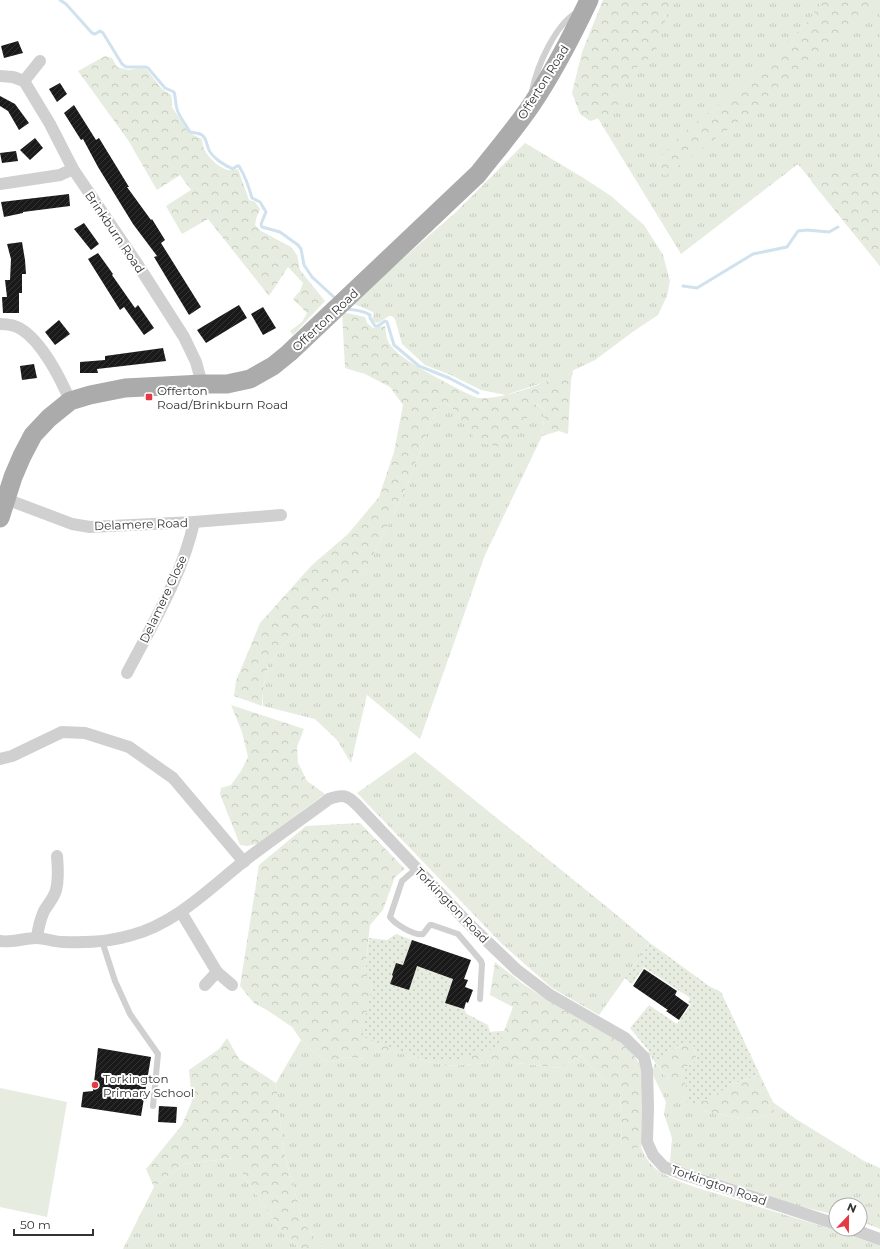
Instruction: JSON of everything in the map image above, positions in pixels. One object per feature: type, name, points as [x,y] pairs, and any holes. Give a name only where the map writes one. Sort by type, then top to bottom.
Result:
[{"type":"main road","name":"Offerton Road","points":[[0,518],[13,477],[33,435],[49,418],[70,401],[90,395],[125,388],[227,384],[250,379],[273,366],[289,353],[478,174],[532,104],[561,57],[588,2]]},
{"type":"street","points":[[0,76],[13,76],[24,81],[40,61]]},
{"type":"street","name":"Brinkburn Road","points":[[24,81],[50,124],[73,169],[138,265],[184,337],[196,362],[202,384]]},
{"type":"street","points":[[0,184],[60,175],[73,169]]},
{"type":"street","points":[[0,324],[7,324],[20,328],[31,337],[55,368],[70,401]]},
{"type":"street","name":"Delamere Road","points":[[6,499],[72,524],[90,527],[194,522],[281,515]]},
{"type":"street","name":"Delamere Close","points":[[127,673],[185,555],[194,522]]},
{"type":"street","points":[[0,759],[12,756],[62,732],[85,733],[129,747],[173,778],[244,862]]},
{"type":"street","name":"Torkington Road","points":[[0,941],[7,942],[37,938],[61,942],[86,943],[132,935],[144,931],[181,912],[244,862],[329,799],[338,796],[346,796],[357,805],[468,923],[517,970],[550,995],[625,1038],[644,1057],[647,1070],[647,1142],[653,1155],[664,1166],[683,1174],[828,1221]]},
{"type":"street","points":[[37,938],[39,924],[56,891],[58,879],[57,856]]},
{"type":"street","points":[[181,912],[217,972],[232,985]]},
{"type":"street","points":[[205,984],[217,972]]},
{"type":"street","points":[[868,1235],[880,1239]]},
{"type":"lane","points":[[416,868],[402,881],[390,917],[400,925],[418,934],[424,934],[432,925],[444,928],[459,935],[482,964],[480,999]]},
{"type":"lane","points":[[102,941],[115,981],[130,1014],[158,1054],[153,1106]]},
{"type":"green space","points":[[603,0],[668,0],[669,9],[655,53],[634,70],[625,84],[619,104],[608,115],[590,121],[580,114],[572,93],[582,52]]},
{"type":"green space","points":[[614,0],[880,0],[880,266],[798,164],[681,254],[596,115]]},
{"type":"green space","points":[[823,0],[880,0],[880,9],[856,20],[840,40],[778,92],[665,176],[660,167],[662,155],[680,136],[746,81],[807,23]]},
{"type":"green space","points":[[105,56],[112,58],[117,67],[128,70],[142,68],[147,70],[162,89],[171,95],[172,107],[189,133],[202,139],[204,149],[210,158],[218,165],[228,170],[238,169],[249,200],[255,202],[260,209],[255,225],[261,231],[291,247],[297,255],[300,270],[325,301],[293,335],[290,331],[302,322],[307,313],[293,299],[300,291],[303,283],[288,267],[269,296],[208,219],[182,234],[166,206],[191,190],[180,175],[157,190],[128,140],[78,71]]},
{"type":"green space","points":[[525,143],[611,196],[644,225],[663,255],[670,281],[667,296],[658,315],[595,360],[557,378],[506,395],[481,390],[451,375],[425,365],[402,344],[395,319],[392,316],[389,316],[378,323],[374,322],[372,319],[374,315],[373,312],[352,303],[456,212]]},
{"type":"green space","points":[[834,171],[858,174],[880,172],[880,266],[811,181],[822,174]]},
{"type":"green space","points":[[342,312],[365,317],[367,323],[373,328],[385,326],[389,344],[394,350],[412,363],[475,397],[491,398],[515,393],[573,370],[568,434],[559,431],[542,436],[545,410],[535,403],[519,433],[500,447],[477,442],[451,406],[442,403],[436,410],[403,495],[367,567],[318,622],[290,637],[268,664],[263,690],[262,706],[234,696],[236,681],[260,623],[312,565],[348,534],[379,497],[394,452],[403,405],[390,387],[365,374],[345,368]]},
{"type":"green space","points":[[442,403],[451,406],[464,423],[519,433],[534,403],[545,410],[542,436],[485,555],[420,739],[367,695],[351,763],[337,740],[315,719],[263,706],[263,690],[268,664],[290,637],[318,621],[367,567],[403,495],[436,410]]},
{"type":"green space","points":[[231,705],[304,729],[297,747],[298,763],[307,781],[325,794],[257,844],[247,846],[240,845],[220,794],[221,788],[231,785],[241,771],[248,757],[242,732]]},
{"type":"green space","points":[[415,752],[650,943],[599,1015],[552,988],[502,944],[357,793]]},
{"type":"green space","points":[[360,823],[405,869],[395,877],[383,910],[370,925],[365,971],[372,987],[368,1008],[413,1056],[382,1050],[365,1059],[346,1057],[331,1062],[322,1059],[301,1040],[292,1027],[254,1003],[240,986],[259,865],[306,826]]},
{"type":"green space","points":[[396,934],[412,940],[403,965],[396,963],[390,984],[409,989],[417,966],[453,979],[445,1003],[464,1009],[467,1014],[488,1025],[490,1032],[504,1031],[499,1047],[458,1059],[426,1061],[361,1036],[372,987],[365,971],[369,938],[387,940]]},
{"type":"green space","points":[[650,943],[709,986],[721,992],[760,1075],[731,1084],[711,1099],[690,1105],[683,1073],[685,1068],[697,1060],[693,1045],[680,1045],[658,1062],[630,1028],[649,1005],[677,1024],[691,1004],[688,1002],[690,998],[644,967],[632,984],[625,978]]},
{"type":"green space","points":[[495,962],[523,984],[552,1003],[627,1045],[643,1069],[641,1147],[622,1150],[620,1088],[607,1083],[588,1064],[582,1055],[559,1068],[517,1063],[487,1063],[449,1066],[426,1061],[429,1054],[490,1032],[504,1031],[513,1007],[490,995]]},
{"type":"green space","points":[[227,1038],[239,1059],[276,1083],[283,1149],[303,1222],[323,1249],[300,1249],[286,1237],[245,1178],[234,1158],[184,1164],[154,1187],[146,1169],[182,1125],[192,1101],[189,1070],[219,1049]]},
{"type":"green space","points":[[301,1040],[322,1059],[331,1062],[346,1057],[364,1059],[382,1050],[413,1056],[426,1061],[449,1066],[487,1063],[517,1063],[559,1068],[582,1055],[588,1064],[607,1083],[620,1087],[622,1149],[641,1147],[647,1159],[656,1169],[696,1188],[828,1228],[828,1237],[857,1237],[880,1244],[880,1249],[323,1249],[303,1222],[283,1149],[276,1083]]},
{"type":"green space","points":[[681,1045],[693,1045],[697,1060],[685,1068],[711,1098],[731,1084],[760,1075],[773,1102],[777,1105],[772,1114],[756,1119],[740,1118],[703,1111],[690,1105],[648,1053],[651,1048],[666,1055]]},
{"type":"green space","points":[[655,1063],[690,1104],[703,1111],[740,1118],[756,1119],[772,1114],[777,1105],[796,1119],[864,1161],[880,1168],[880,1229],[868,1224],[868,1197],[828,1197],[828,1213],[799,1206],[670,1162],[672,1138],[664,1114],[666,1102],[652,1073]]},
{"type":"green space","points":[[0,1088],[67,1102],[47,1217],[0,1207]]},
{"type":"green space","points":[[235,1158],[245,1178],[286,1237],[300,1249],[123,1249],[154,1187],[184,1164]]},
{"type":"building","points":[[18,41],[23,53],[4,58],[1,46]]},
{"type":"building","points":[[60,83],[67,94],[57,102],[49,89]]},
{"type":"building","points":[[0,96],[15,104],[29,123],[19,130],[8,111],[0,106]]},
{"type":"building","points":[[74,105],[96,140],[99,138],[129,187],[127,187],[151,220],[152,219],[165,240],[161,243],[201,307],[189,315],[154,257],[157,256],[133,224],[98,167],[83,139],[81,140],[64,113]]},
{"type":"building","points":[[35,138],[43,148],[30,160],[20,150]]},
{"type":"building","points":[[16,151],[18,161],[2,163],[0,153]]},
{"type":"building","points":[[69,194],[70,206],[23,212],[4,217],[1,202]]},
{"type":"building","points":[[84,223],[99,244],[91,250],[74,229]]},
{"type":"building","points":[[22,242],[26,274],[22,274],[22,293],[19,293],[19,313],[3,313],[2,297],[7,297],[5,280],[10,280],[11,259],[7,244]]},
{"type":"building","points":[[98,253],[135,308],[138,305],[154,328],[144,335],[124,307],[120,310],[88,259]]},
{"type":"building","points":[[239,305],[247,318],[206,343],[197,330]]},
{"type":"building","points":[[263,307],[276,328],[263,335],[251,314]]},
{"type":"building","points":[[59,320],[70,334],[55,345],[45,332]]},
{"type":"building","points":[[163,348],[166,361],[97,369],[98,373],[80,373],[80,362],[105,360],[105,356]]},
{"type":"building","points":[[34,364],[37,378],[22,380],[20,366]]},
{"type":"building","points":[[412,940],[471,960],[464,979],[468,980],[465,987],[473,990],[464,1009],[445,1003],[453,979],[417,966],[409,990],[390,984],[396,963],[403,965]]},
{"type":"building","points":[[644,969],[677,991],[675,995],[689,1005],[679,1020],[666,1011],[668,1010],[633,986]]},
{"type":"building","points":[[98,1048],[151,1057],[141,1116],[81,1107],[83,1092],[93,1091]]},
{"type":"building","points":[[159,1106],[177,1107],[176,1123],[158,1122]]},
{"type":"waterway","points":[[60,0],[66,4],[92,33],[95,34],[100,31],[103,33],[122,64],[126,67],[148,68],[165,88],[174,92],[176,107],[190,132],[202,135],[206,140],[211,153],[223,164],[233,169],[239,166],[247,182],[252,198],[260,202],[266,212],[261,224],[262,227],[280,232],[298,245],[301,249],[304,265],[312,277],[336,299]]},
{"type":"waterway","points":[[683,286],[697,288],[753,254],[787,247],[798,231],[807,230],[829,232],[838,227]]},
{"type":"waterway","points":[[346,308],[367,313],[370,315],[370,318],[375,326],[378,326],[385,321],[387,322],[394,345],[419,366],[449,378],[478,393]]},
{"type":"place","name":"Offerton Road/Brinkburn Road","points":[[149,397]]},
{"type":"place","name":"Torkington Primary School","points":[[95,1085]]}]
